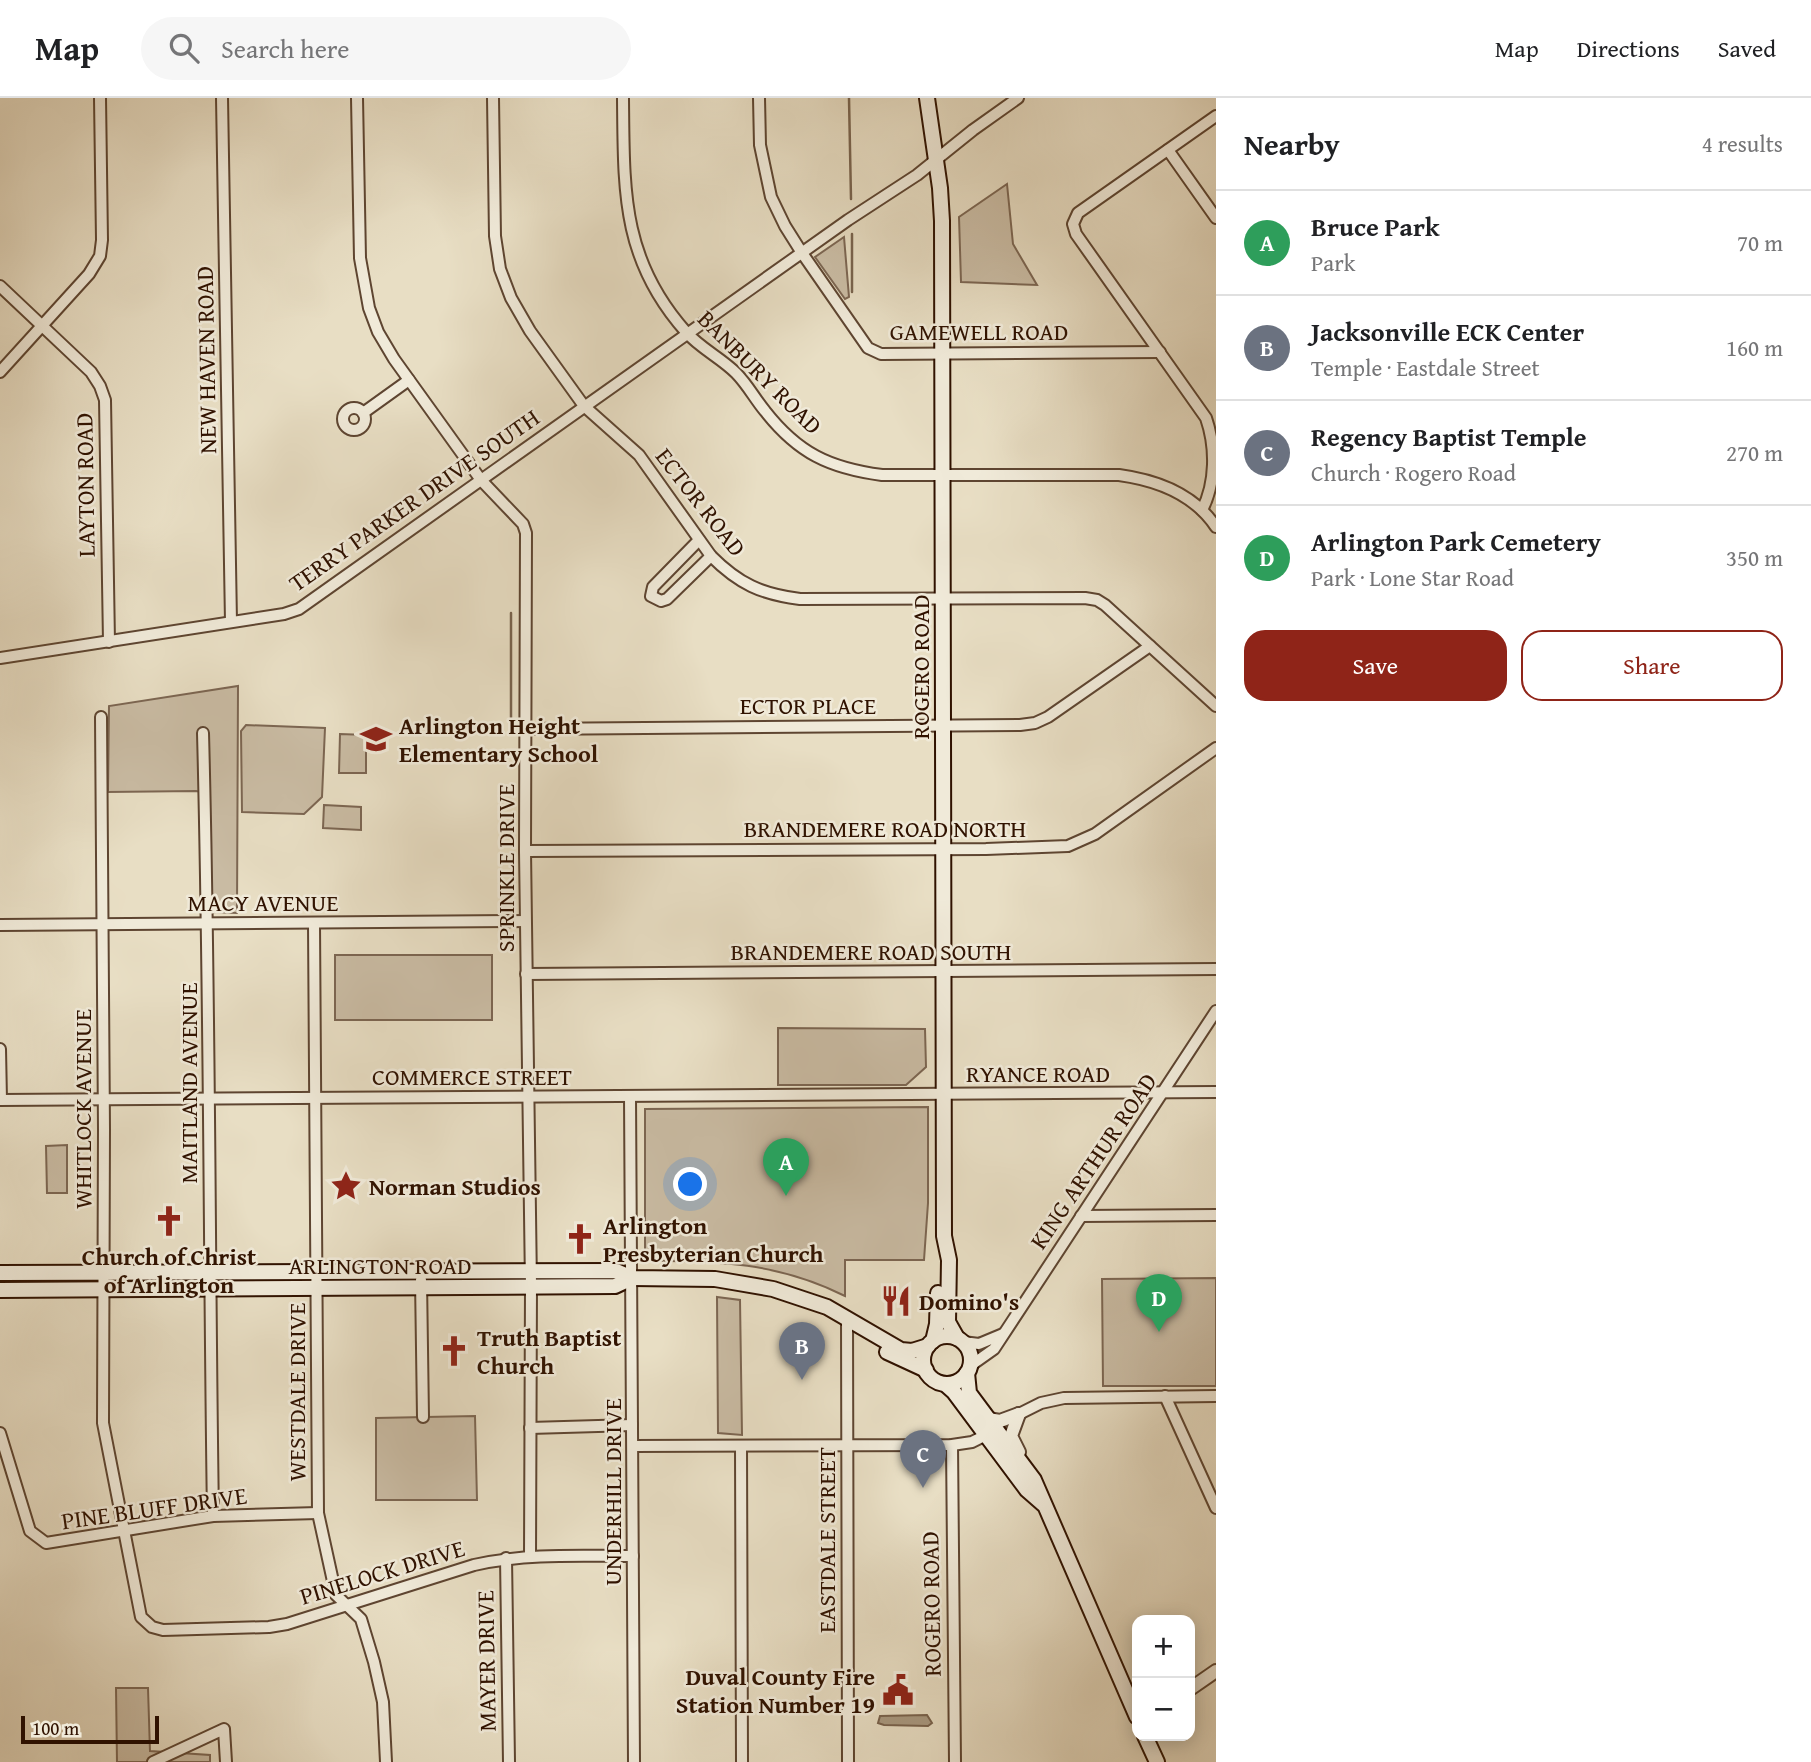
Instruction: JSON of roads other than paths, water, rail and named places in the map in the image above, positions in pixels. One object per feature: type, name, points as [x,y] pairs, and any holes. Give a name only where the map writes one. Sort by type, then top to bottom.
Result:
[{"type":"main road","name":"ROGERO ROAD","points":[[927,98],[942,221],[945,1094],[944,1236],[939,1259],[937,1325],[930,1344]]},
{"type":"main road","name":"ROGERO ROAD","points":[[944,1236],[949,1260],[948,1322],[960,1340]]},
{"type":"main road","name":"ARLINGTON ROAD","points":[[0,1273],[616,1271],[632,1278],[735,1281],[801,1297],[846,1317],[901,1350],[912,1350],[930,1344]]},
{"type":"main road","name":"ARLINGTON ROAD","points":[[0,1290],[615,1286],[632,1278]]},
{"type":"main road","name":"ARLINGTON ROAD","points":[[877,1336],[885,1350],[893,1356],[926,1370]]},
{"type":"main road","points":[[1042,1498],[1027,1490],[945,1384],[936,1381],[926,1370],[923,1360],[930,1344],[942,1337],[960,1340],[969,1351],[968,1394],[1034,1480],[1042,1498],[1132,1705]]},
{"type":"main road","points":[[945,1384],[960,1380],[969,1370]]},
{"type":"main road","points":[[1148,1741],[1157,1762]]},
{"type":"street","points":[[0,372],[89,274],[100,256],[100,98]]},
{"type":"street","name":"NEW HAVEN ROAD","points":[[222,98],[231,622]]},
{"type":"street","name":"SPRINKLE DRIVE","points":[[357,98],[360,258],[363,285],[378,332],[481,480],[523,524],[526,533],[525,921],[530,1271]]},
{"type":"street","name":"ECTOR ROAD","points":[[493,98],[495,236],[500,269],[511,298],[530,331],[584,406],[639,456],[710,556],[738,580],[776,596],[800,599],[1097,600],[1216,706]]},
{"type":"street","name":"BANBURY ROAD","points":[[623,98],[624,182],[633,240],[646,271],[687,333],[735,372],[784,434],[823,461],[846,470],[872,474],[942,476],[1119,475],[1156,483],[1174,491],[1202,510]]},
{"type":"street","name":"GAMEWELL ROAD","points":[[759,98],[760,145],[771,197],[802,253],[868,348],[881,354],[1160,352]]},
{"type":"street","name":"TERRY PARKER DRIVE SOUTH","points":[[0,658],[284,614],[299,609],[687,333],[917,175],[1018,98]]},
{"type":"street","points":[[1202,510],[1209,498],[1212,476],[1213,445],[1210,430],[1199,406],[1076,234],[1073,224],[1077,213],[1216,116]]},
{"type":"street","points":[[1168,150],[1216,218]]},
{"type":"street","name":"LAYTON ROAD","points":[[0,286],[91,372],[105,400],[109,642]]},
{"type":"street","points":[[363,413],[409,380]]},
{"type":"street","points":[[1202,510],[1216,500]]},
{"type":"street","points":[[1202,510],[1216,527]]},
{"type":"street","points":[[699,540],[653,587],[651,596],[661,601],[667,598],[710,556]]},
{"type":"street","name":"ECTOR PLACE","points":[[526,729],[1034,723],[1048,718],[1150,646]]},
{"type":"street","name":"WHITLOCK AVENUE","points":[[101,717],[103,1423],[138,1611],[145,1622]]},
{"type":"street","name":"MAITLAND AVENUE","points":[[203,733],[208,923],[213,1516]]},
{"type":"street","name":"BRANDEMERE ROAD NORTH","points":[[525,851],[1046,848],[1077,843],[1095,834],[1216,748]]},
{"type":"street","name":"MACY AVENUE","points":[[0,925],[525,921]]},
{"type":"street","name":"WESTDALE DRIVE","points":[[314,923],[318,1513],[336,1595],[361,1619],[374,1661],[383,1702],[386,1762]]},
{"type":"street","name":"BRANDEMERE ROAD SOUTH","points":[[526,974],[1216,970]]},
{"type":"street","name":"KING ARTHUR ROAD","points":[[969,1370],[994,1349],[1216,1010]]},
{"type":"street","points":[[0,1049],[0,1100]]},
{"type":"street","name":"RYANCE ROAD","points":[[945,1094],[1216,1092]]},
{"type":"street","name":"COMMERCE STREET","points":[[0,1100],[945,1094]]},
{"type":"street","name":"UNDERHILL DRIVE","points":[[630,1096],[634,1762]]},
{"type":"street","points":[[1081,1216],[1216,1216]]},
{"type":"street","points":[[421,1271],[423,1417]]},
{"type":"street","points":[[530,1271],[530,1557]]},
{"type":"street","name":"EASTDALE STREET","points":[[846,1317],[848,1762]]},
{"type":"street","points":[[960,1340],[979,1344],[1003,1334]]},
{"type":"street","points":[[1166,1396],[1216,1508]]},
{"type":"street","points":[[988,1419],[1000,1421],[1019,1415],[1041,1403],[1064,1398],[1216,1396]]},
{"type":"street","points":[[1019,1415],[1011,1436],[1014,1446],[1039,1478],[1042,1498]]},
{"type":"street","points":[[530,1428],[632,1425]]},
{"type":"street","name":"PINE BLUFF DRIVE","points":[[0,1433],[30,1531],[38,1539],[53,1543],[213,1516],[318,1513]]},
{"type":"street","points":[[634,1446],[952,1445],[972,1442],[986,1435]]},
{"type":"street","name":"ROGERO ROAD","points":[[952,1445],[955,1762]]},
{"type":"street","points":[[741,1446],[742,1762]]},
{"type":"street","name":"PINELOCK DRIVE","points":[[145,1622],[163,1630],[269,1628],[348,1606],[474,1565],[506,1558],[633,1556]]},
{"type":"street","name":"MAYER DRIVE","points":[[506,1558],[509,1762]]},
{"type":"street","points":[[1195,1686],[1216,1671]]},
{"type":"street","points":[[153,1762],[224,1729],[226,1762]]},
{"type":"waterway","points":[[849,98],[851,199]]},
{"type":"waterway","points":[[852,234],[852,292]]},
{"type":"waterway","points":[[511,613],[511,719]]},
{"type":"place","name":"Arlington Height Elementary School","points":[[376,739]]},
{"type":"place","name":"Norman Studios","points":[[346,1186]]},
{"type":"place","name":"Bruce Park","points":[[786,1196]]},
{"type":"place","name":"Church of Christ of Arlington","points":[[169,1221]]},
{"type":"place","name":"Arlington Presbyterian Church","points":[[580,1239]]},
{"type":"place","name":"Domino's","points":[[896,1301]]},
{"type":"place","name":"Arlington Park Cemetery","points":[[1159,1332]]},
{"type":"place","name":"Truth Baptist Church","points":[[454,1351]]},
{"type":"place","name":"Jacksonville ECK Center","points":[[802,1380]]},
{"type":"place","name":"Regency Baptist Temple","points":[[923,1488]]},
{"type":"place","name":"Duval County Fire Station Number 19","points":[[898,1690]]}]
